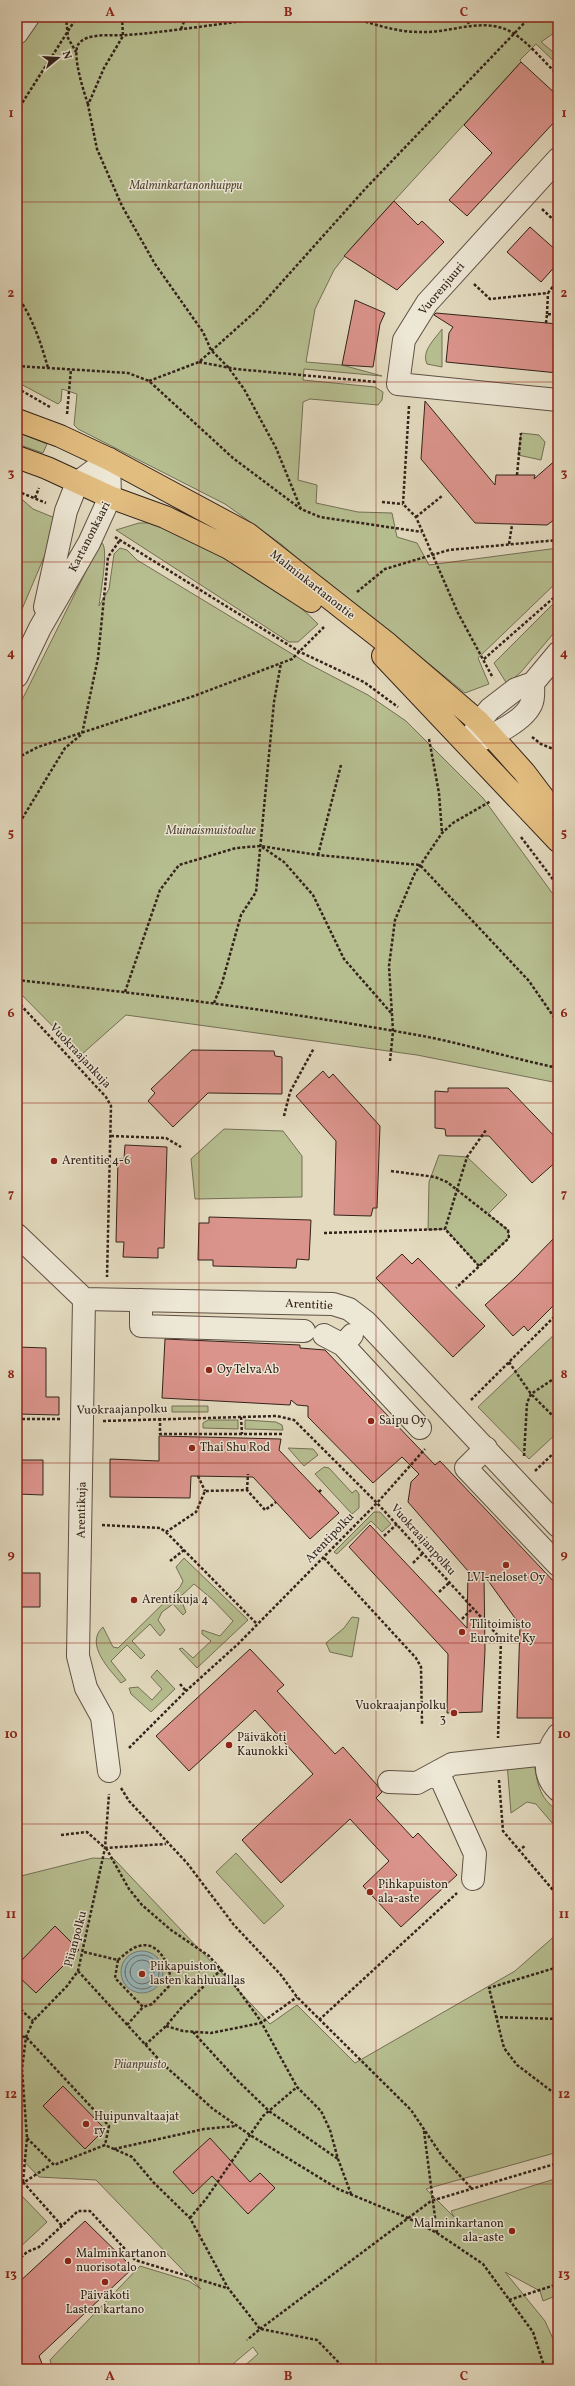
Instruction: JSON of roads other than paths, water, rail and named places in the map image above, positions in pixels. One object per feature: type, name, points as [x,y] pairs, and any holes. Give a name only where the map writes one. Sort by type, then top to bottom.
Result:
[{"type":"main road","name":"Malminkartanontie","points":[[17,420],[60,436],[109,459],[248,534],[388,644],[486,729],[524,772],[558,817]]},
{"type":"main road","name":"Malminkartanontie","points":[[17,457],[47,468],[110,497],[165,517],[230,548],[309,599],[382,655],[469,744],[558,841]]},
{"type":"street","points":[[17,33],[28,17]]},
{"type":"street","name":"Vuorenjuuri","points":[[558,160],[427,303],[404,340],[398,384],[558,400]]},
{"type":"street","points":[[77,483],[109,459]]},
{"type":"street","name":"Kartanonkaari","points":[[17,676],[40,628],[89,543],[110,497],[109,459]]},
{"type":"street","name":"Kartanonkaari","points":[[40,628],[66,511],[77,483]]},
{"type":"street","points":[[469,744],[486,729],[518,719],[532,702],[533,683],[558,653]]},
{"type":"street","points":[[17,1235],[84,1299]]},
{"type":"street","name":"Arentitie","points":[[84,1299],[333,1304],[349,1309],[366,1322],[558,1526]]},
{"type":"street","name":"Arentikuja","points":[[84,1299],[75,1420],[78,1656],[86,1688],[102,1717],[109,1771]]},
{"type":"street","points":[[141,1300],[141,1326],[324,1337],[366,1322]]},
{"type":"street","points":[[324,1337],[424,1438]]},
{"type":"street","points":[[486,1448],[466,1468],[558,1565]]},
{"type":"street","points":[[558,1735],[550,1745],[547,1754],[548,1775],[558,1790]]},
{"type":"street","points":[[389,1782],[417,1783],[452,1764],[547,1754]]},
{"type":"street","points":[[438,1772],[475,1854],[472,1879]]},
{"type":"water","name":"Piikapuiston lasten kahluuallas","points":[[138,1951],[146,1951],[154,1954],[160,1960],[163,1972],[160,1984],[154,1990],[146,1993],[138,1993],[130,1990],[124,1984],[121,1976],[121,1968],[124,1960],[130,1954]]},
{"type":"place","name":"Arentitie 4-6","points":[[54,1161]]},
{"type":"place","name":"Oy Telva Ab","points":[[209,1370]]},
{"type":"place","name":"Saipu Oy","points":[[371,1421]]},
{"type":"place","name":"Thai Shu Rod","points":[[192,1448]]},
{"type":"place","name":"LVI-neloset Oy","points":[[506,1565]]},
{"type":"place","name":"Arentikuja 4","points":[[134,1600]]},
{"type":"place","name":"Tilitoimisto Euromite Ky","points":[[462,1632]]},
{"type":"place","name":"Vuokraajanpolku 3","points":[[454,1713]]},
{"type":"place","name":"Päiväkoti Kaunokki","points":[[229,1745]]},
{"type":"place","name":"Pihkapuiston ala-aste","points":[[370,1892]]},
{"type":"place","name":"Piikapuiston lasten kahluuallas","points":[[142,1974]]},
{"type":"place","name":"Huipunvaltaajat ry","points":[[86,2124]]},
{"type":"place","name":"Malminkartanon ala-aste","points":[[512,2231]]},
{"type":"place","name":"Malminkartanon nuorisotalo","points":[[68,2261]]},
{"type":"place","name":"Päiväkoti Lasten kartano","points":[[105,2282]]},
{"type":"park label","name":"Malminkartanonhuippu","points":[[186,186]]},
{"type":"park label","name":"Muinaismuistoalue","points":[[211,831]]},
{"type":"park label","name":"Piianpuisto","points":[[140,2065]]}]
